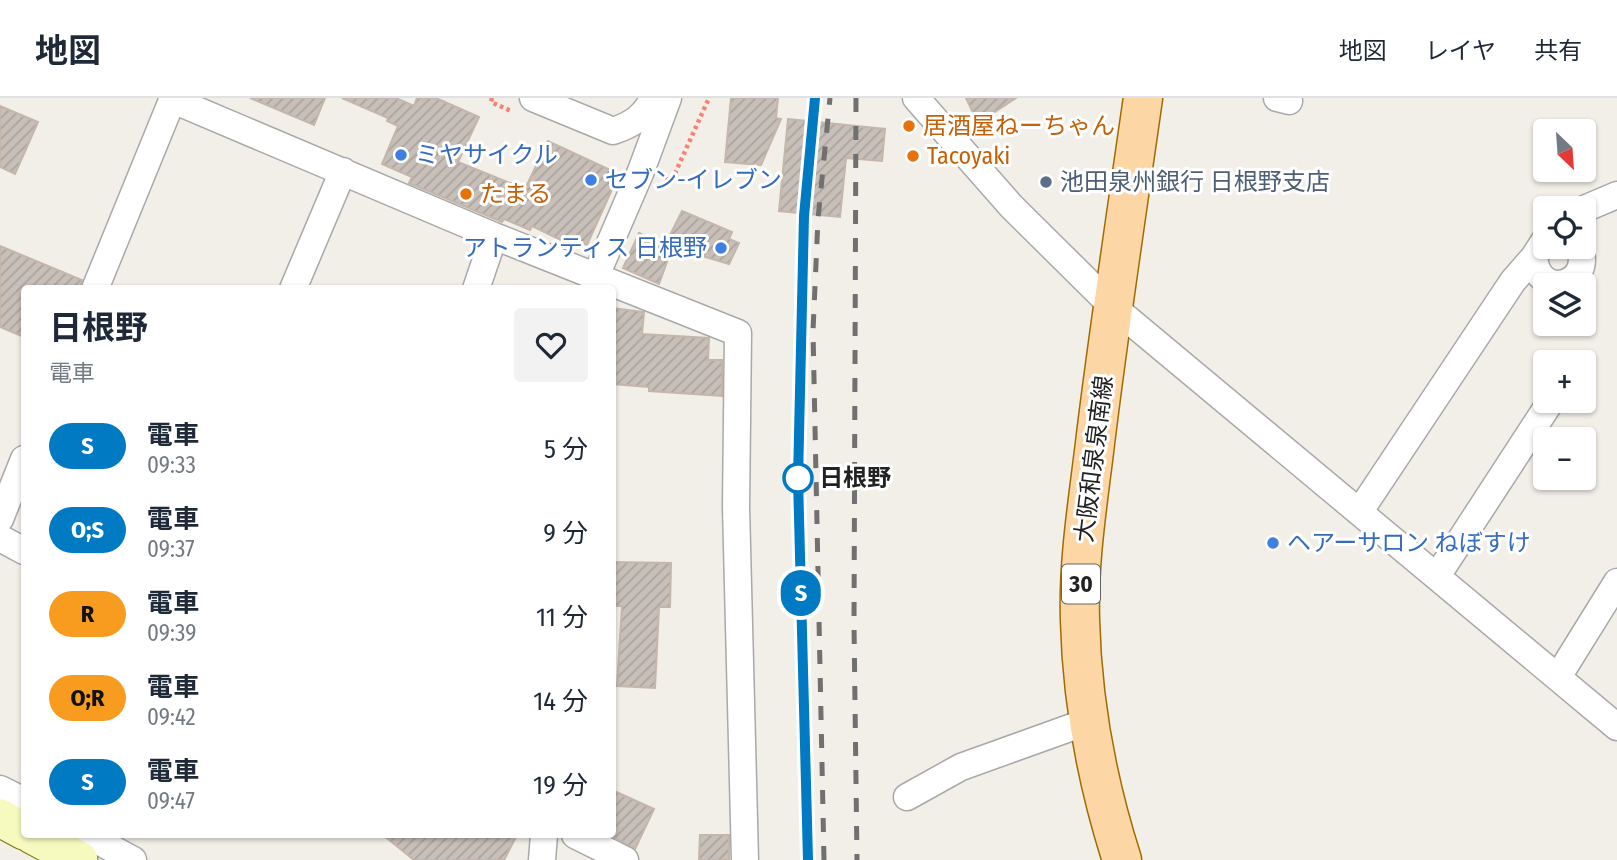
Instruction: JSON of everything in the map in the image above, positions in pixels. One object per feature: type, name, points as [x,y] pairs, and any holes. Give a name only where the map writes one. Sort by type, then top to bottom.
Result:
[{"type":"main road","name":"大阪和泉泉南線","points":[[1115,857],[1089,721],[1080,619],[1081,573],[1112,306],[1143,98]]},
{"type":"main road","points":[[0,818],[21,829]]},
{"type":"main road","points":[[38,838],[79,860]]},
{"type":"street","points":[[533,98],[613,131],[634,124],[654,98]]},
{"type":"street","points":[[582,98],[604,114],[634,124]]},
{"type":"street","points":[[97,285],[173,99],[494,236],[595,283],[668,98]]},
{"type":"street","points":[[916,98],[1011,206],[1112,306],[1617,727]]},
{"type":"street","points":[[295,285],[343,171]]},
{"type":"street","points":[[1596,204],[1617,195]]},
{"type":"street","points":[[477,285],[494,236]]},
{"type":"street","points":[[1360,512],[1513,281],[1533,256]]},
{"type":"street","points":[[1537,259],[1535,269],[1542,278],[1552,284],[1565,284],[1575,278],[1582,259]]},
{"type":"street","points":[[616,290],[738,333],[736,507],[745,860]]},
{"type":"street","points":[[1437,576],[1543,413]]},
{"type":"street","points":[[0,519],[21,467]]},
{"type":"street","points":[[0,538],[21,549]]},
{"type":"street","points":[[1558,677],[1617,582]]},
{"type":"street","points":[[907,797],[961,767],[1089,721]]},
{"type":"street","points":[[0,789],[21,800]]},
{"type":"street","points":[[0,829],[39,860]]},
{"type":"street","points":[[93,838],[133,860]]},
{"type":"street","points":[[542,860],[544,838]]},
{"type":"street","points":[[581,838],[625,860]]},
{"type":"path","points":[[661,177],[672,180],[709,98]]},
{"type":"building","points":[[250,98],[325,98],[314,125]]},
{"type":"building","points":[[342,98],[396,98],[414,106],[417,98],[436,98],[479,117],[458,162],[525,189],[548,141],[619,174],[587,245],[576,240],[573,246],[532,226],[530,230],[504,219],[502,222],[409,183],[412,177],[382,164],[398,126],[387,121],[388,118]]},
{"type":"building","points":[[731,98],[778,98],[776,118],[781,119],[761,165],[725,162]]},
{"type":"building","points":[[966,98],[1016,98],[978,123]]},
{"type":"building","points":[[0,106],[38,122],[15,174],[0,167]]},
{"type":"building","points":[[788,119],[885,129],[882,161],[846,158],[840,217],[779,211]]},
{"type":"building","points":[[682,211],[732,232],[729,239],[739,243],[729,264],[665,245]]},
{"type":"building","points":[[639,233],[672,248],[659,284],[623,268]]},
{"type":"building","points":[[0,246],[82,280],[81,285],[21,285],[21,336],[0,327]]},
{"type":"building","points":[[616,308],[644,312],[642,334],[709,338],[708,360],[722,360],[722,396],[649,391],[649,387],[616,384]]},
{"type":"building","points":[[616,562],[671,563],[670,607],[659,607],[655,688],[617,686],[622,606],[616,606]]},
{"type":"building","points":[[616,792],[654,809],[635,849],[615,838]]},
{"type":"building","points":[[700,835],[729,835],[729,860],[699,860]]},
{"type":"building","points":[[387,838],[515,838],[504,860],[414,860]]},
{"type":"railway","points":[[808,860],[798,479],[805,216],[815,98]]},
{"type":"railway","points":[[824,860],[813,331],[818,219],[830,98]]},
{"type":"railway","points":[[856,98],[854,624],[857,860]]},
{"type":"train","name":"S","points":[[808,860],[798,479],[804,216],[815,98]]},
{"type":"place","name":"居酒屋ねーちゃん","points":[[909,126]]},
{"type":"place","name":"ミヤサイクル","points":[[401,155]]},
{"type":"place","name":"Tacoyaki","points":[[913,156]]},
{"type":"place","name":"セブン-イレブン","points":[[591,180]]},
{"type":"place","name":"池田泉州銀行 日根野支店","points":[[1046,182]]},
{"type":"place","name":"たまる","points":[[466,194]]},
{"type":"place","name":"アトランティス 日根野","points":[[721,248]]},
{"type":"place","name":"日根野","points":[[798,478]]},
{"type":"place","name":"ヘアーサロン ねぼすけ","points":[[1273,543]]}]
